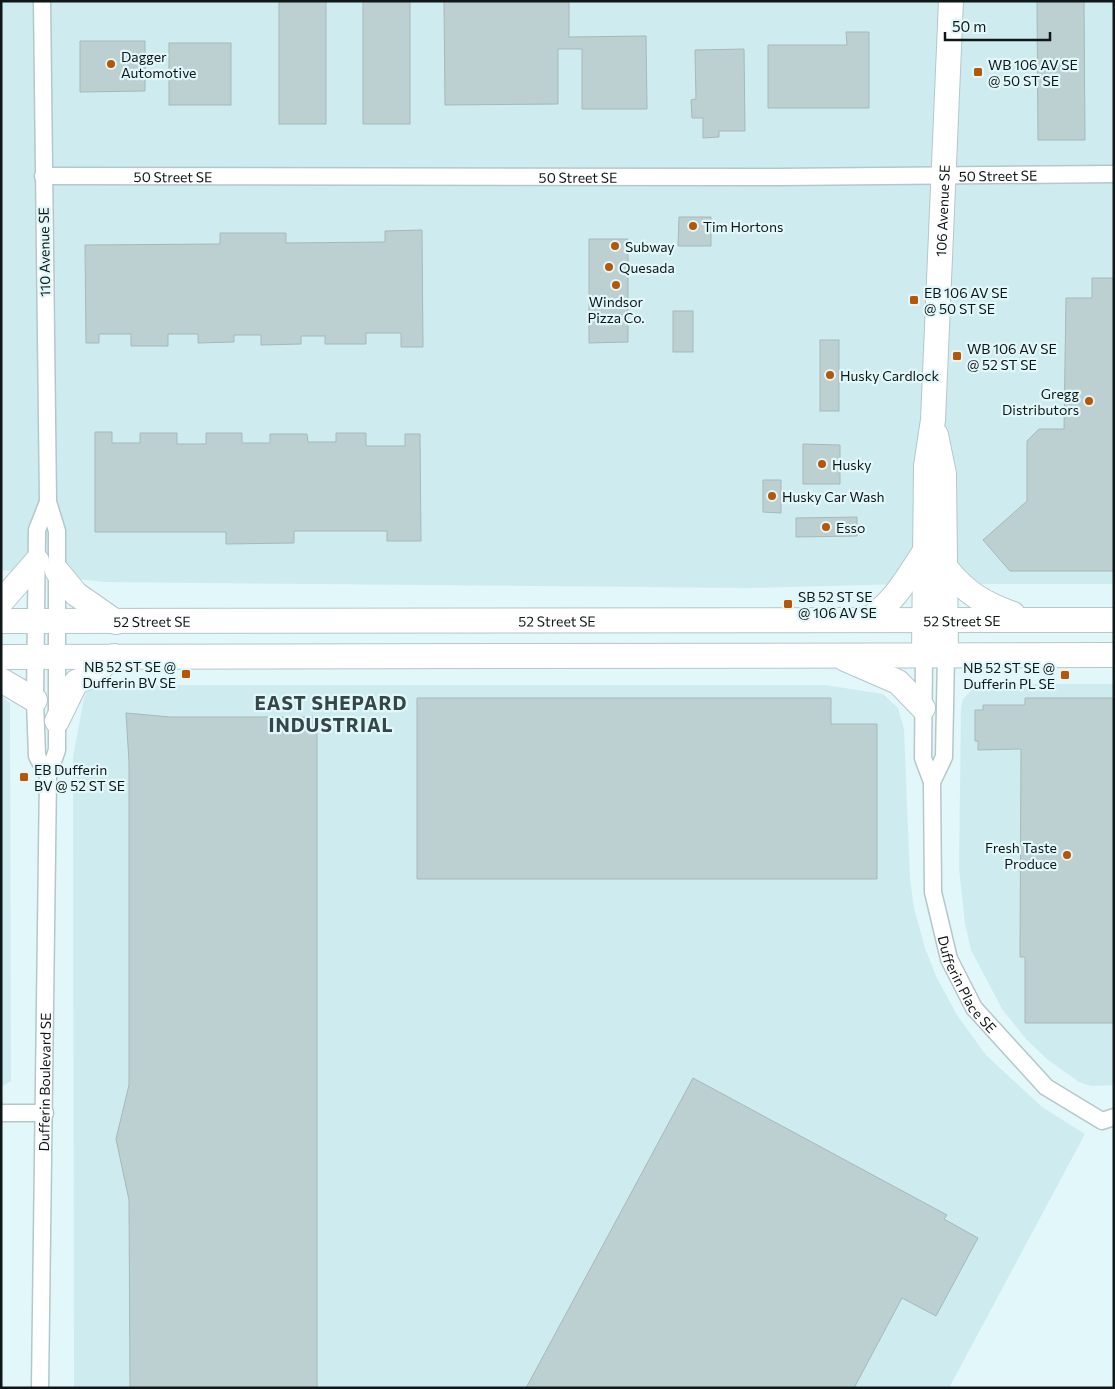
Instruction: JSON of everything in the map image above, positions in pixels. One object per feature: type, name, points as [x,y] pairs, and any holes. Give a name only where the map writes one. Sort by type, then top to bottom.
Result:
[{"type":"main road","name":"106 Avenue SE","points":[[935,655],[935,620],[925,551],[926,466],[933,420],[951,1]]},
{"type":"main road","name":"106 Avenue SE","points":[[933,420],[944,474],[946,568],[935,620]]},
{"type":"main road","points":[[868,620],[884,609],[896,595],[925,551]]},
{"type":"main road","points":[[1,602],[47,566],[76,594],[116,622]]},
{"type":"main road","points":[[946,568],[958,584],[984,604],[1031,620]]},
{"type":"main road","name":"52 Street SE","points":[[1,621],[1114,620]]},
{"type":"main road","points":[[1,657],[1114,655]]},
{"type":"main road","points":[[57,721],[76,682],[91,676],[114,656]]},
{"type":"main road","points":[[836,656],[898,682],[923,708]]},
{"type":"main road","points":[[1,680],[34,700]]},
{"type":"street","name":"110 Avenue SE","points":[[42,1],[48,502],[57,531],[47,566],[46,621]]},
{"type":"street","name":"50 Street SE","points":[[43,176],[778,177],[943,174],[1114,174]]},
{"type":"street","name":"110 Avenue SE","points":[[46,621],[47,566],[37,530],[48,502]]},
{"type":"street","name":"Dufferin Boulevard SE","points":[[40,1388],[48,776],[57,750],[57,721],[46,657],[46,621]]},
{"type":"street","name":"Dufferin Place SE","points":[[935,655],[923,708],[923,758],[932,782],[933,892],[949,959],[974,1008],[1046,1087],[1102,1121],[1114,1117]]},
{"type":"street","name":"Dufferin Place SE","points":[[932,782],[944,757],[935,655]]},
{"type":"street","name":"Dufferin Boulevard SE","points":[[46,657],[34,700],[37,756],[48,776]]},
{"type":"street","points":[[1,1113],[45,1113]]},
{"type":"shaded area","points":[[1,1],[1114,1],[1114,584],[906,584],[748,588],[104,582],[1,570]]},
{"type":"shaded area","points":[[977,684],[1114,684],[1114,1085],[1091,1086],[1079,1082],[1048,1060],[1026,1039],[1002,1009],[971,950],[965,924],[959,868],[961,709],[963,699]]},
{"type":"shaded area","points":[[94,685],[825,685],[883,694],[898,708],[904,729],[910,879],[914,908],[925,948],[936,976],[957,1015],[986,1055],[1042,1107],[1085,1134],[949,1388],[74,1388],[73,757],[84,698],[87,690]]},
{"type":"shaded area","points":[[1,696],[10,703],[11,1081],[1,1087]]},
{"type":"building","points":[[279,1],[326,1],[326,124],[279,124]]},
{"type":"building","points":[[363,1],[410,1],[410,124],[363,124]]},
{"type":"building","points":[[444,1],[569,1],[569,37],[646,36],[647,109],[582,109],[582,49],[558,49],[558,104],[445,105]]},
{"type":"building","points":[[1037,1],[1084,1],[1085,140],[1038,140]]},
{"type":"building","points":[[846,32],[869,32],[869,108],[768,108],[768,45],[847,45]]},
{"type":"building","points":[[80,41],[145,41],[145,91],[80,92]]},
{"type":"building","points":[[169,43],[231,43],[231,105],[169,105]]},
{"type":"building","points":[[744,49],[745,131],[719,131],[719,137],[703,138],[703,118],[692,118],[691,100],[696,99],[695,50]]},
{"type":"building","points":[[679,217],[711,217],[711,246],[678,246]]},
{"type":"building","points":[[422,230],[423,347],[401,347],[401,333],[366,333],[366,344],[325,344],[325,336],[301,336],[301,344],[261,345],[261,335],[234,335],[234,342],[198,343],[198,334],[168,334],[168,346],[131,346],[131,334],[99,334],[99,343],[86,343],[85,245],[220,244],[220,233],[286,233],[286,243],[385,242],[385,231]]},
{"type":"building","points":[[589,239],[628,239],[628,342],[589,343]]},
{"type":"building","name":"Gregg Distributors","points":[[1092,278],[1114,278],[1114,571],[1010,571],[983,540],[1027,501],[1027,441],[1039,429],[1064,429],[1066,298],[1092,298]]},
{"type":"building","points":[[673,311],[693,311],[693,352],[673,352]]},
{"type":"building","name":"Husky Cardlock","points":[[820,340],[839,340],[839,411],[820,411]]},
{"type":"building","points":[[95,432],[112,432],[112,443],[140,443],[140,433],[177,433],[177,444],[206,444],[206,433],[242,433],[242,443],[270,443],[270,434],[307,434],[308,442],[336,442],[336,433],[366,433],[366,446],[405,446],[405,434],[420,434],[421,541],[387,541],[387,531],[294,531],[294,543],[226,544],[226,532],[95,532]]},
{"type":"building","name":"Husky","points":[[803,444],[840,445],[840,484],[803,484]]},
{"type":"building","name":"Husky Car Wash","points":[[763,480],[781,480],[781,513],[763,512]]},
{"type":"building","name":"Esso","points":[[857,517],[857,536],[796,537],[796,518]]},
{"type":"building","points":[[417,698],[831,698],[831,724],[877,724],[877,879],[417,879]]},
{"type":"building","name":"Fresh Taste Produce","points":[[1025,698],[1114,698],[1114,1023],[1025,1023],[1025,957],[1020,957],[1021,749],[978,750],[978,741],[975,741],[975,710],[983,710],[983,705],[1025,705]]},
{"type":"building","points":[[126,713],[170,717],[317,717],[317,1388],[130,1388],[129,1200],[116,1139],[129,1085],[129,762]]},
{"type":"building","points":[[693,1078],[947,1215],[944,1219],[978,1238],[936,1316],[902,1298],[854,1388],[526,1388]]},
{"type":"place","name":"Dagger Automotive","points":[[111,64]]},
{"type":"place","name":"WB 106 AV SE @ 50 ST SE","points":[[978,72]]},
{"type":"place","name":"Tim Hortons","points":[[693,226]]},
{"type":"place","name":"Subway","points":[[615,246]]},
{"type":"place","name":"Quesada","points":[[609,267]]},
{"type":"place","name":"Windsor Pizza Co.","points":[[616,285]]},
{"type":"place","name":"EB 106 AV SE @ 50 ST SE","points":[[914,300]]},
{"type":"place","name":"WB 106 AV SE @ 52 ST SE","points":[[957,356]]},
{"type":"place","name":"Husky Cardlock","points":[[830,375]]},
{"type":"place","name":"Gregg Distributors","points":[[1089,401]]},
{"type":"place","name":"Husky","points":[[822,464]]},
{"type":"place","name":"Husky Car Wash","points":[[772,496]]},
{"type":"place","name":"Esso","points":[[826,527]]},
{"type":"place","name":"SB 52 ST SE @ 106 AV SE","points":[[788,604]]},
{"type":"place","name":"NB 52 ST SE @ Dufferin BV SE","points":[[186,674]]},
{"type":"place","name":"NB 52 ST SE @ Dufferin PL SE","points":[[1065,675]]},
{"type":"place","name":"EB Dufferin BV @ 52 ST SE","points":[[24,777]]},
{"type":"place","name":"Fresh Taste Produce","points":[[1067,855]]},
{"type":"district","name":"EAST SHEPARD INDUSTRIAL","points":[[331,713]]}]
